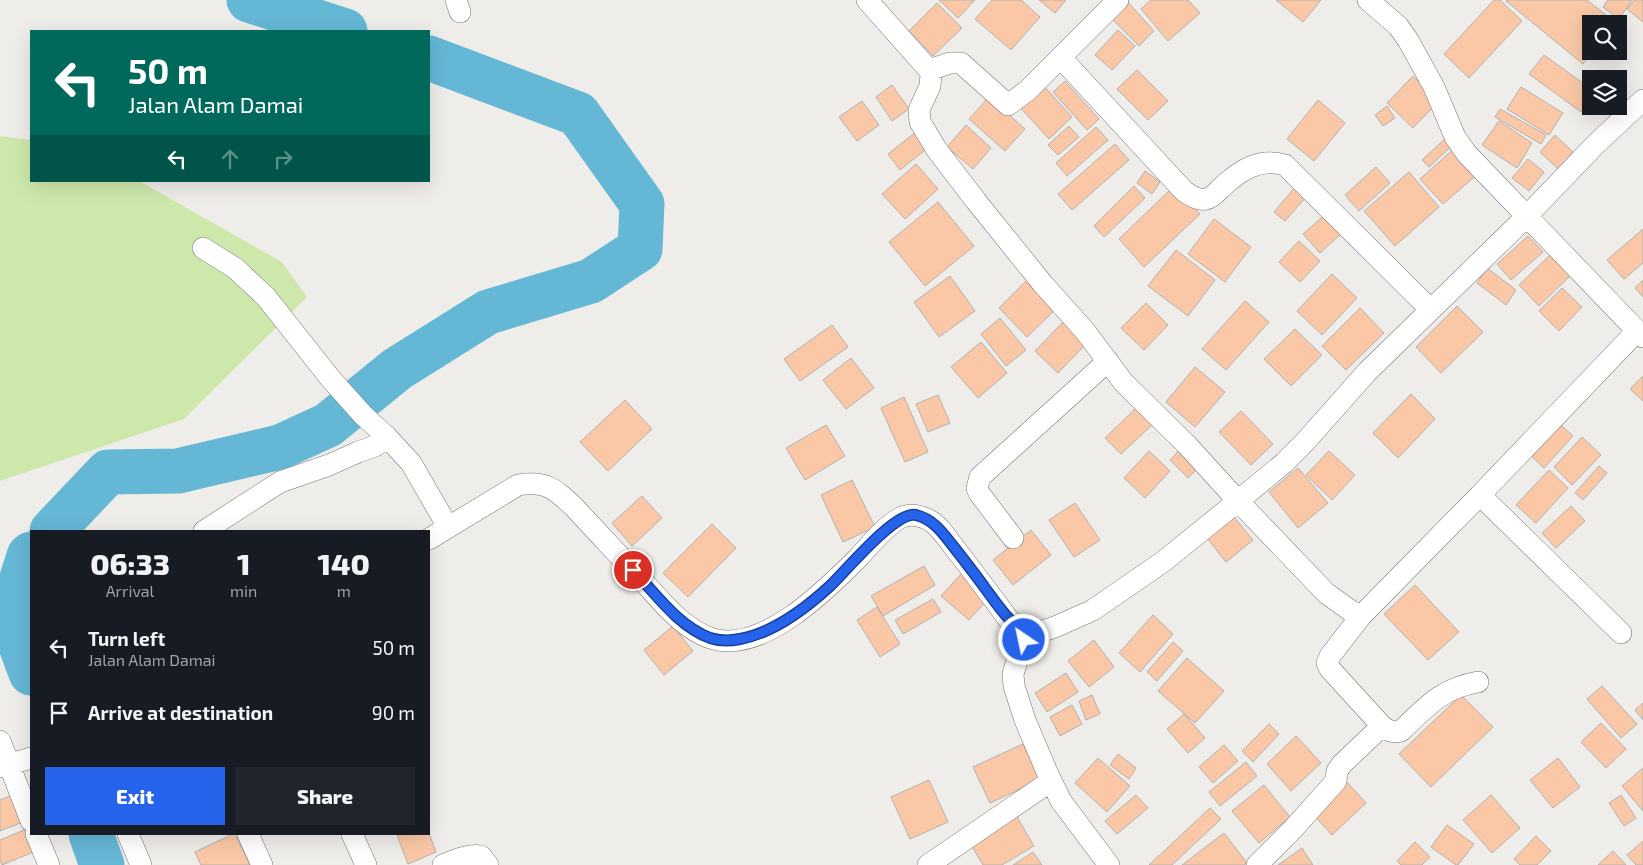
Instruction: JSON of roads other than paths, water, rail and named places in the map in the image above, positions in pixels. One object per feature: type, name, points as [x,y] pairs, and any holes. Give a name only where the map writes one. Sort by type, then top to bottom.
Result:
[{"type":"street","points":[[867,0],[929,70],[931,74],[930,86],[922,101],[919,115],[920,122],[976,201],[1124,383],[1187,444],[1238,501],[1326,593],[1361,616]]},
{"type":"street","points":[[929,70],[950,63],[961,63],[1008,105],[1028,90],[1118,0]]},
{"type":"street","points":[[1368,0],[1398,26],[1408,40],[1434,87],[1455,137],[1490,179],[1640,334],[1361,616],[1330,656],[1327,663],[1334,675],[1388,731],[1402,731],[1429,704],[1445,693],[1462,685],[1478,682]]},
{"type":"street","points":[[1061,58],[1184,191],[1195,198],[1204,200],[1212,197],[1237,174],[1248,168],[1258,164],[1269,163],[1284,165],[1430,309]]},
{"type":"street","points":[[430,538],[518,485],[533,482],[544,484],[558,491],[575,508],[674,615],[694,630],[711,638],[728,641],[749,638],[770,630],[796,613],[829,587],[887,528],[900,518],[912,514],[932,522],[945,535],[1009,620],[1023,630],[1036,633],[1055,627],[1093,610],[1164,561],[1298,450],[1367,372],[1526,217],[1596,144],[1643,100]]},
{"type":"street","points":[[203,248],[235,268],[266,297],[330,378],[363,416],[387,437],[411,463],[448,527]]},
{"type":"street","points":[[1013,538],[979,493],[977,488],[980,477],[1108,361]]},
{"type":"street","points":[[206,530],[280,482],[375,446],[387,437]]},
{"type":"street","points":[[1480,495],[1621,633]]},
{"type":"street","points":[[1023,630],[1013,674],[1014,686],[1024,720],[1061,801],[1109,865]]},
{"type":"street","points":[[1257,865],[1293,829],[1336,781],[1337,771],[1342,764],[1382,726]]},
{"type":"street","points":[[0,741],[17,762],[30,817]]},
{"type":"street","points":[[928,865],[1051,781]]},
{"type":"street","points":[[36,835],[49,865]]},
{"type":"street","points":[[128,835],[141,865]]},
{"type":"street","points":[[248,835],[262,865]]},
{"type":"street","points":[[352,835],[366,865]]},
{"type":"street","points":[[443,865],[466,856],[477,855],[481,856],[488,865]]},
{"type":"waterway","points":[[249,0],[342,30]]},
{"type":"waterway","points":[[53,530],[108,472],[178,471],[280,447],[328,425],[397,369],[488,312],[591,281],[640,249],[642,204],[578,114],[430,58]]},
{"type":"waterway","points":[[30,555],[10,616],[30,670]]},
{"type":"waterway","points":[[91,835],[102,865]]}]
